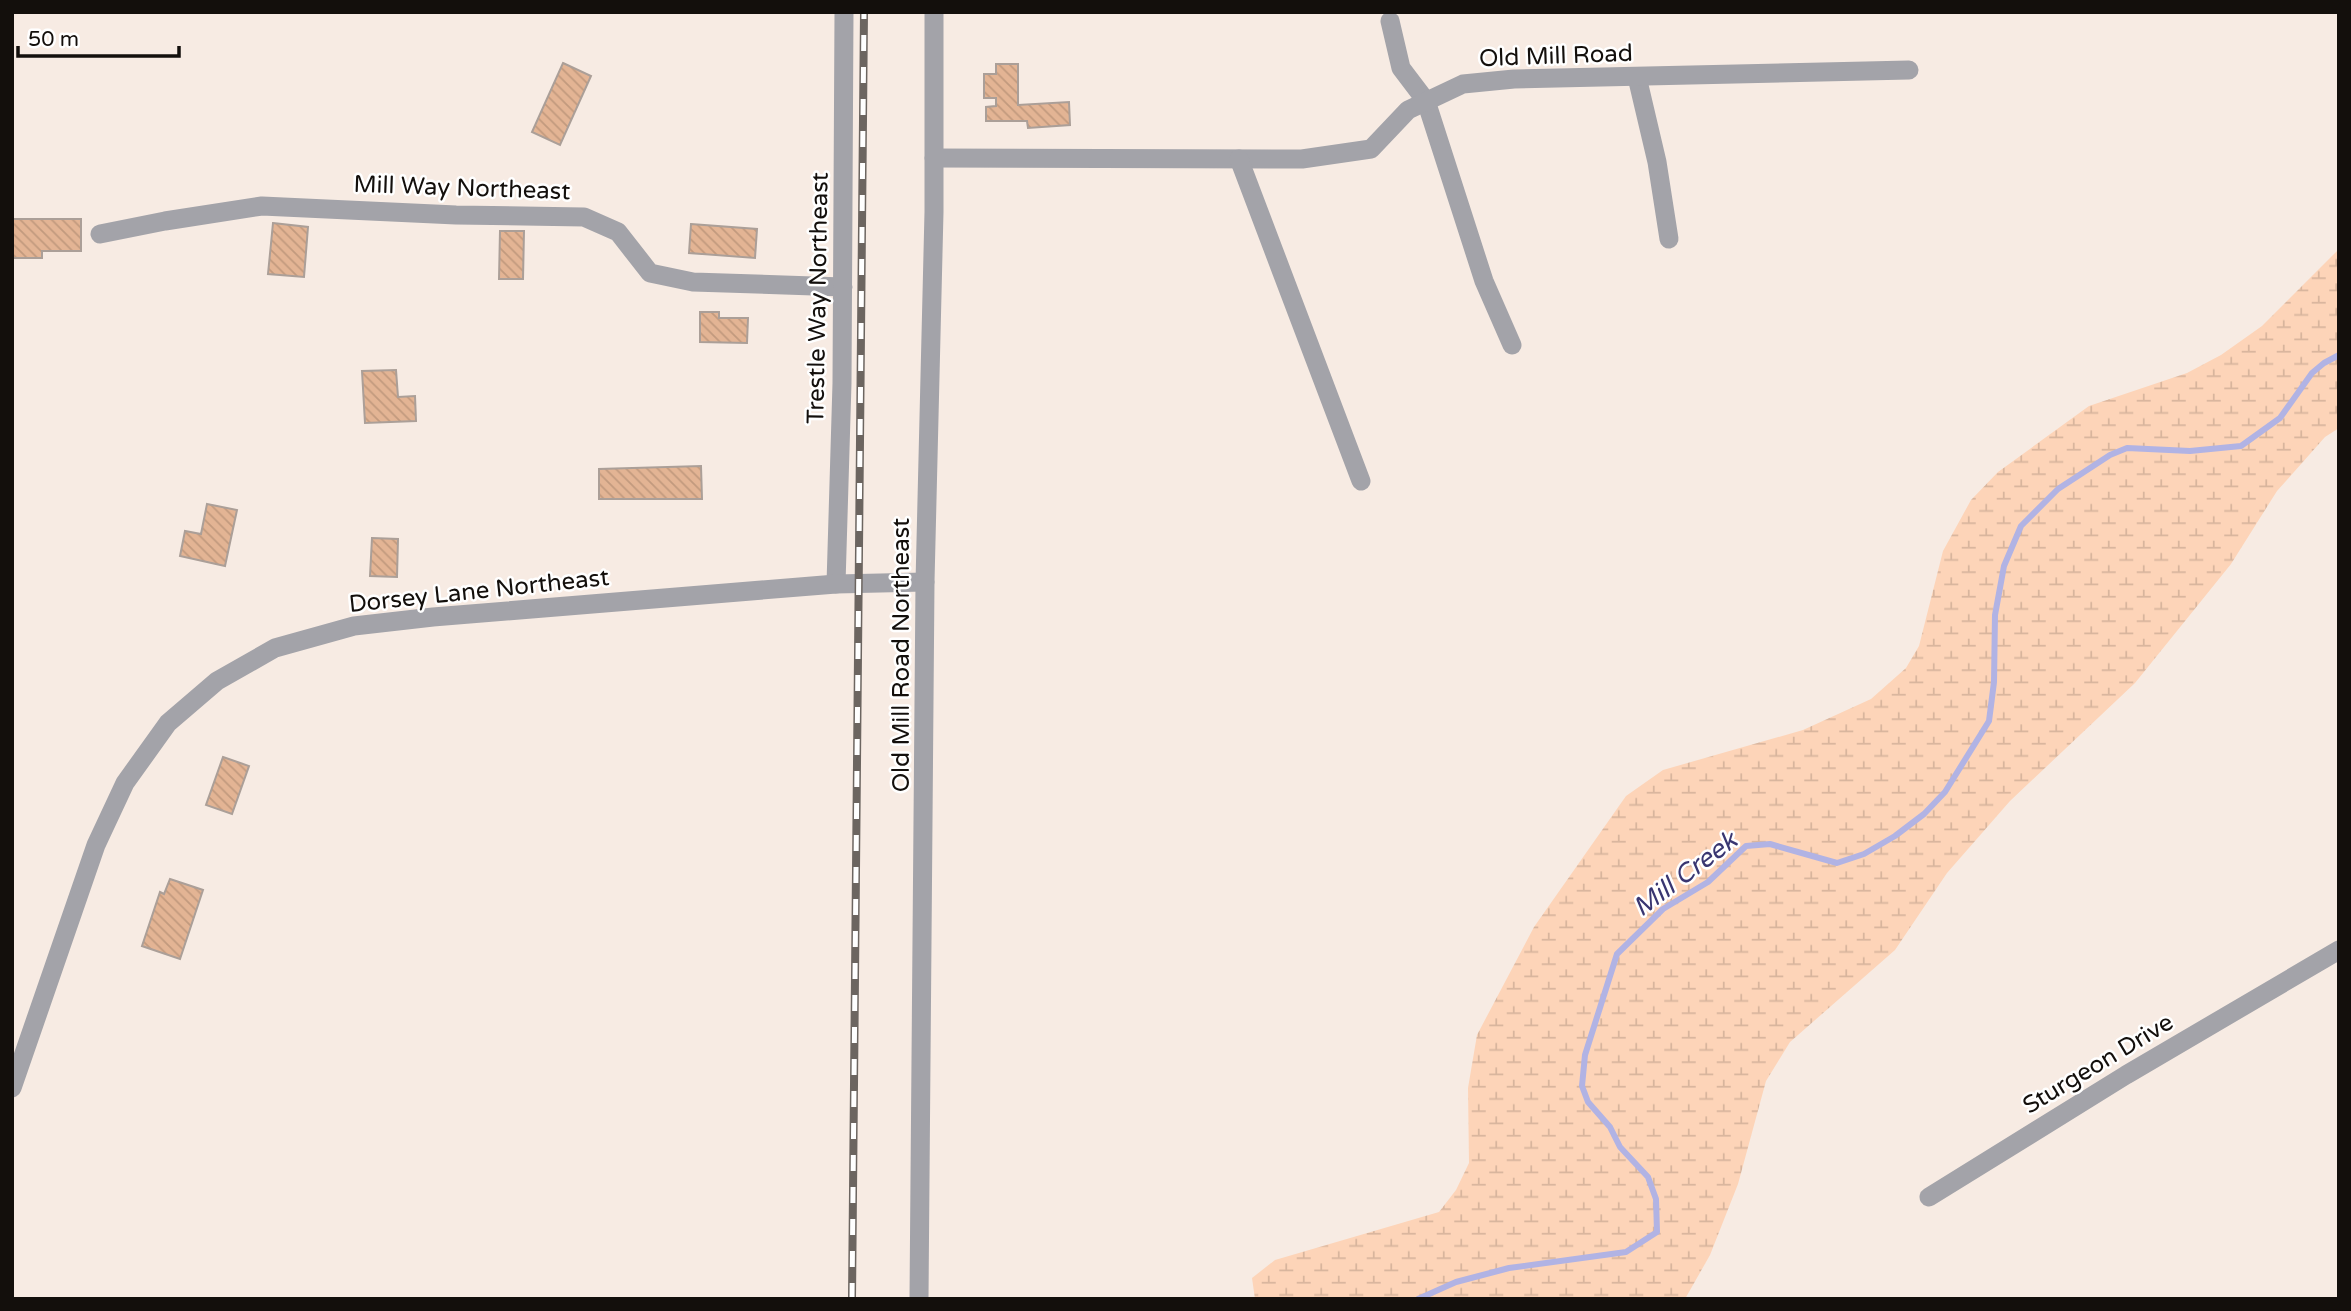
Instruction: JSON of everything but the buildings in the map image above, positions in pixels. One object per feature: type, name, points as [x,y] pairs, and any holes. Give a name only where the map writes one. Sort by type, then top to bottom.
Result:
[{"type":"street","name":"Trestle Way Northeast","points":[[836,584],[843,287],[844,12]]},
{"type":"street","name":"Old Mill Road Northeast","points":[[919,1299],[925,582],[934,158],[934,12]]},
{"type":"street","points":[[1390,22],[1401,68],[1426,101],[1484,281],[1512,345]]},
{"type":"street","name":"Old Mill Road","points":[[934,158],[1302,159],[1370,149],[1408,110],[1463,85],[1514,79],[1909,70]]},
{"type":"street","points":[[1637,77],[1657,162],[1669,239]]},
{"type":"street","points":[[1239,159],[1361,481]]},
{"type":"street","name":"Mill Way Northeast","points":[[100,233],[262,205],[456,215],[583,217],[618,232],[650,273],[693,282],[843,287]]},
{"type":"street","name":"Dorsey Lane Northeast","points":[[12,1088],[96,845],[125,783],[168,723],[218,681],[275,648],[354,626],[433,617],[836,584],[925,582]]},
{"type":"street","name":"Sturgeon Drive","points":[[1929,1197],[2339,950]]},
{"type":"green space","points":[[2339,249],[2339,428],[2325,437],[2277,491],[2231,564],[2135,683],[2010,801],[1947,873],[1895,950],[1790,1042],[1766,1081],[1738,1184],[1710,1255],[1685,1299],[1255,1299],[1252,1278],[1275,1260],[1439,1212],[1456,1190],[1469,1163],[1468,1088],[1477,1035],[1534,927],[1626,796],[1663,770],[1803,730],[1871,699],[1906,668],[1919,646],[1943,551],[1971,500],[1998,472],[2089,406],[2187,373],[2221,355],[2262,326]]},
{"type":"waterway","name":"Mill Creek","points":[[1418,1299],[1456,1282],[1509,1268],[1626,1252],[1657,1232],[1656,1199],[1648,1177],[1620,1147],[1610,1127],[1588,1102],[1582,1086],[1585,1055],[1617,954],[1663,909],[1708,882],[1746,846],[1770,844],[1837,863],[1864,854],[1895,836],[1924,814],[1945,792],[1989,721],[1994,682],[1995,615],[2004,566],[2021,526],[2058,489],[2110,455],[2127,448],[2190,451],[2241,446],[2280,418],[2312,373],[2339,355]]},
{"type":"railway","points":[[852,1299],[864,12]]}]
